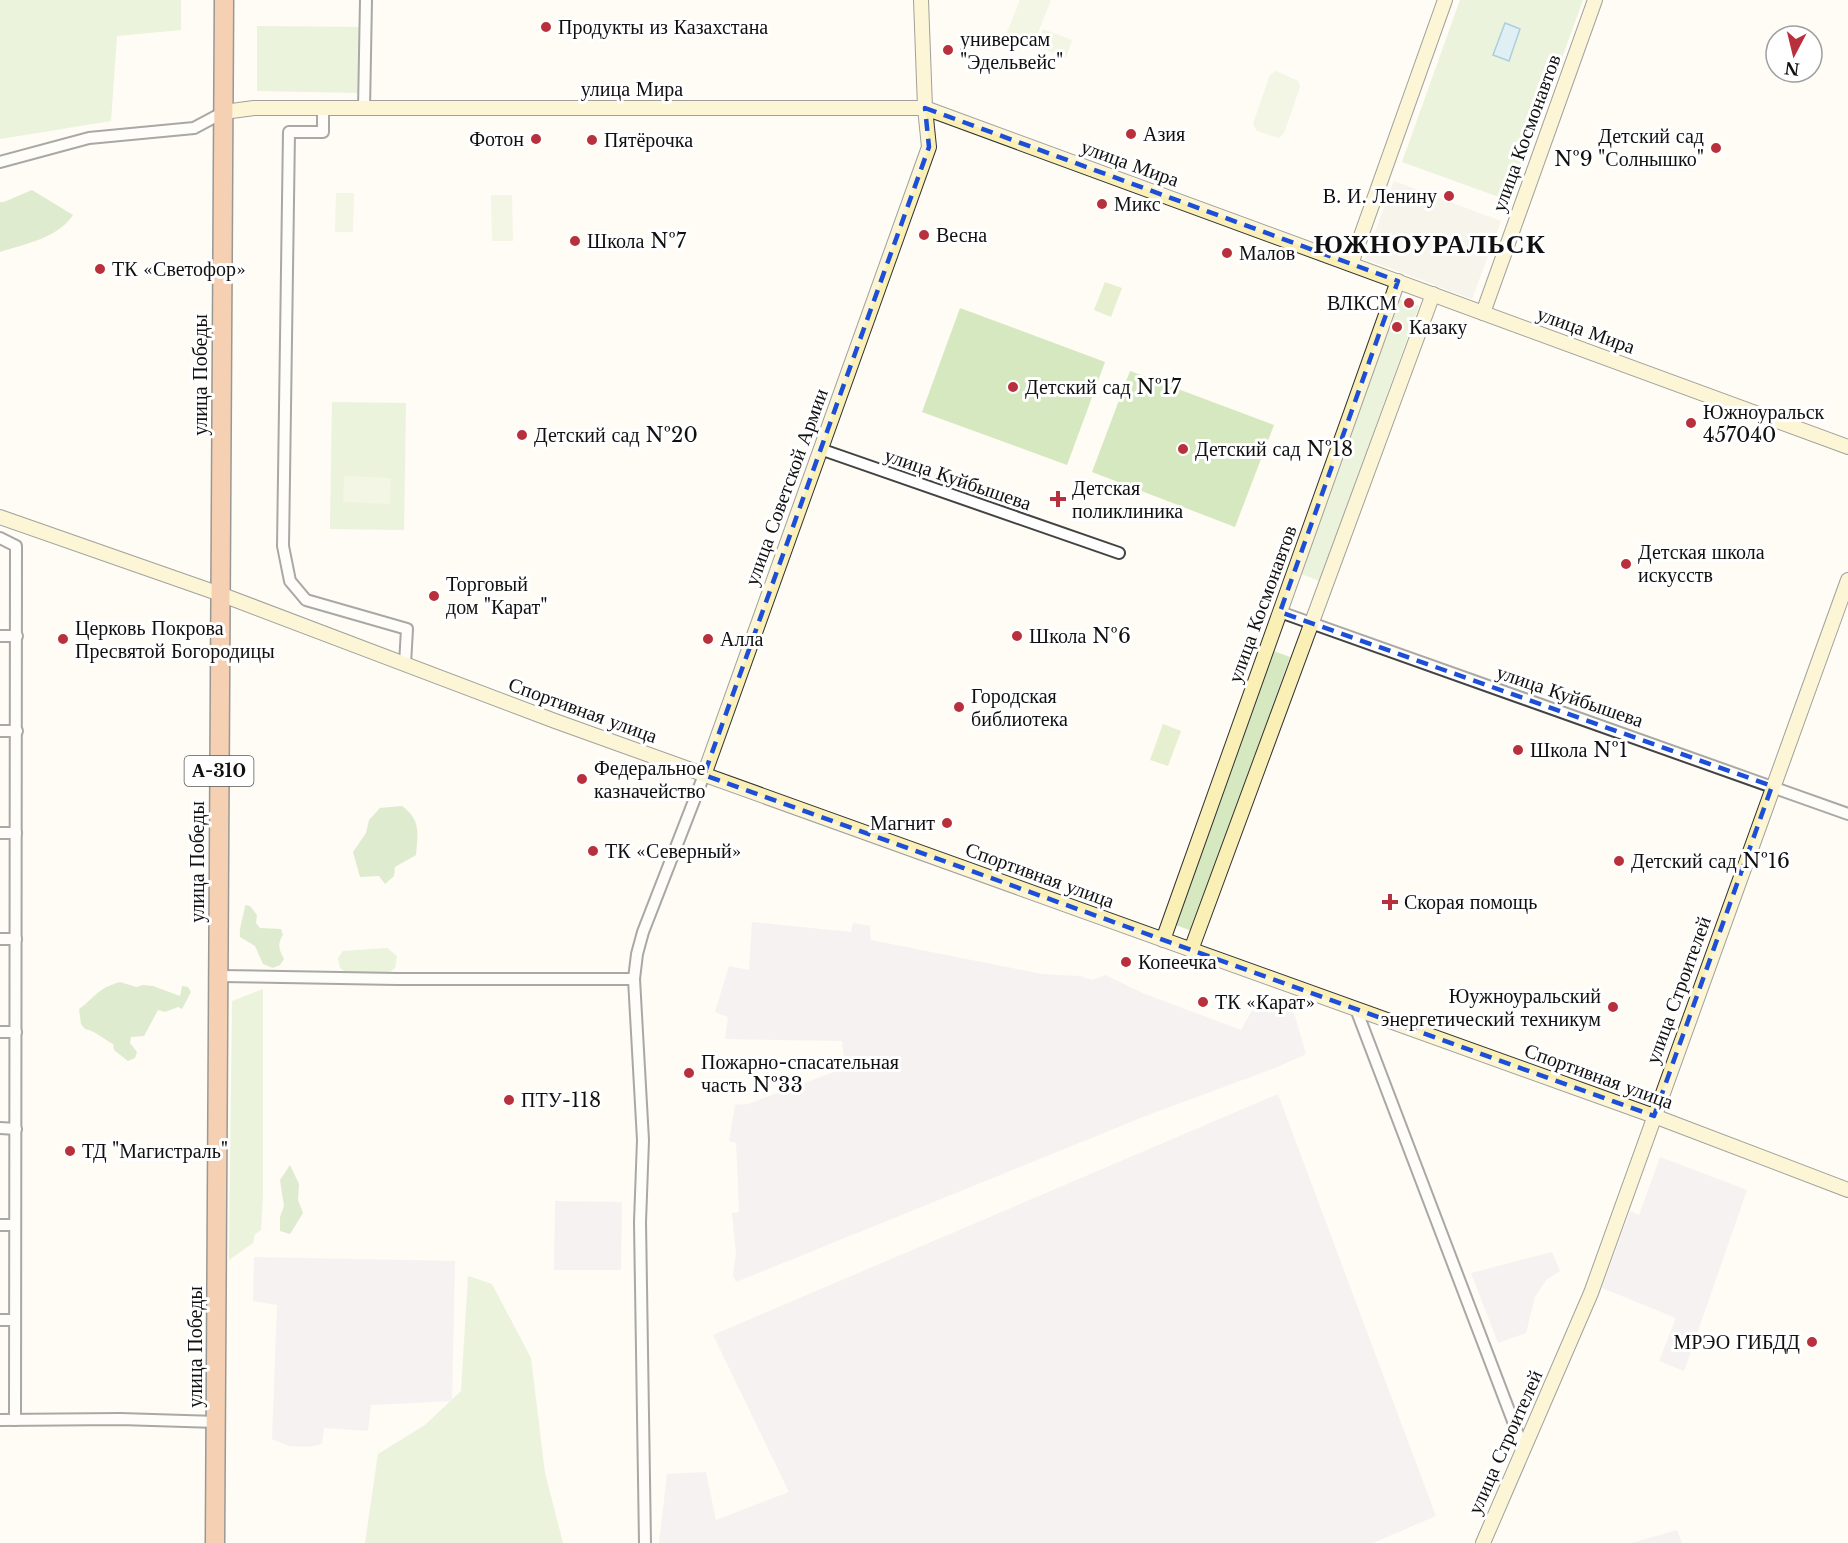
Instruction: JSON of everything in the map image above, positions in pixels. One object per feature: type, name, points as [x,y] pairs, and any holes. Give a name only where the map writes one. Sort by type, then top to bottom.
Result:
[{"type":"highway","name":"улица Победы","points":[[215,1543],[224,0]]},
{"type":"street","points":[[364,109],[366,0]]},
{"type":"street","name":"улица Советской Армии","points":[[645,1543],[640,1222],[643,1140],[634,979],[637,954],[704,775],[929,147],[925,108],[921,0]]},
{"type":"street","points":[[1351,264],[1445,0]]},
{"type":"street","name":"улица Космонавтов","points":[[1482,313],[1595,0]]},
{"type":"street","name":"улица Мира","points":[[224,112],[254,108],[925,108],[1848,447]]},
{"type":"street","points":[[323,109],[323,132],[289,132],[283,546],[290,581],[306,600],[407,629],[405,664]]},
{"type":"street","points":[[0,162],[90,138],[194,128],[224,112]]},
{"type":"street","name":"улица Космонавтов","points":[[1162,940],[1398,281]]},
{"type":"street","points":[[1191,950],[1433,294]]},
{"type":"street","name":"улица Куйбышева","points":[[820,449],[1119,553]]},
{"type":"street","name":"Спортивная улица","points":[[0,516],[220,594],[704,775],[1654,1116],[1848,1190]]},
{"type":"street","points":[[0,538],[16,546],[15,1420]]},
{"type":"street","name":"улица Строителей","points":[[1483,1543],[1591,1293],[1848,580]]},
{"type":"street","name":"улица Куйбышева","points":[[1280,612],[1848,814]]},
{"type":"street","points":[[0,636],[17,636]]},
{"type":"street","points":[[0,731],[17,731]]},
{"type":"street","points":[[0,833],[16,833]]},
{"type":"street","points":[[0,939],[16,939]]},
{"type":"street","points":[[220,976],[344,979],[634,979]]},
{"type":"street","points":[[1356,1009],[1524,1450]]},
{"type":"street","points":[[0,1032],[16,1032]]},
{"type":"street","points":[[0,1128],[16,1128]]},
{"type":"street","points":[[0,1225],[15,1225]]},
{"type":"street","points":[[0,1320],[15,1320]]},
{"type":"street","points":[[0,1420],[120,1419],[217,1422]]},
{"type":"highlighted area","points":[[925,108],[1398,281],[1280,612],[1772,786],[1654,1116],[704,775],[929,147]]},
{"type":"shaded area","points":[[1394,181],[1501,221],[1472,299],[1365,259]]},
{"type":"shaded area","points":[[752,922],[851,932],[853,923],[870,926],[871,940],[1042,974],[1079,976],[1092,980],[1105,975],[1145,994],[1241,1030],[1257,1002],[1294,1013],[1306,1054],[1275,1068],[1143,1117],[736,1282],[733,1275],[736,1254],[732,1213],[739,1212],[736,1143],[729,1141],[735,1105],[748,1104],[845,1068],[842,1041],[725,1039],[728,1017],[715,1012],[729,966],[749,970]]},
{"type":"shaded area","points":[[1278,1094],[1436,1516],[1373,1543],[659,1543],[667,1474],[706,1472],[716,1520],[789,1492],[713,1335]]},
{"type":"shaded area","points":[[1660,1157],[1747,1190],[1684,1371],[1659,1361],[1676,1318],[1602,1288],[1630,1211],[1639,1215]]},
{"type":"shaded area","points":[[555,1201],[622,1202],[621,1270],[554,1270]]},
{"type":"shaded area","points":[[1552,1252],[1560,1271],[1546,1280],[1535,1297],[1526,1333],[1498,1343],[1471,1273]]},
{"type":"shaded area","points":[[254,1257],[455,1261],[452,1401],[371,1405],[368,1431],[324,1428],[322,1444],[308,1447],[289,1446],[272,1439],[277,1305],[253,1301]]},
{"type":"shaded area","points":[[1677,1530],[1682,1543],[1632,1543]]},
{"type":"green space","points":[[0,0],[181,0],[181,30],[117,36],[111,121],[0,139]]},
{"type":"green space","points":[[1020,0],[1051,0],[1034,43],[1029,47],[1009,40],[1007,32]]},
{"type":"green space","points":[[1460,0],[1583,0],[1510,201],[1402,162]]},
{"type":"green space","points":[[257,26],[363,27],[360,93],[257,91]]},
{"type":"green space","points":[[1043,29],[1072,40],[1066,58],[1037,46]]},
{"type":"green space","points":[[1276,71],[1298,81],[1300,87],[1284,133],[1279,138],[1257,131],[1253,124],[1270,75]]},
{"type":"green space","points":[[32,190],[73,215],[67,223],[50,235],[0,252],[0,202]]},
{"type":"green space","points":[[336,193],[354,193],[353,232],[335,232]]},
{"type":"green space","points":[[491,195],[512,195],[513,241],[492,241]]},
{"type":"green space","points":[[1105,282],[1122,288],[1111,317],[1094,310]]},
{"type":"green space","points":[[1400,299],[1419,306],[1320,581],[1301,574]]},
{"type":"green space","name":"Детский сад №17","points":[[960,308],[1105,362],[1067,465],[922,412]]},
{"type":"green space","name":"Детский сад №18","points":[[1130,371],[1274,425],[1235,527],[1092,472]]},
{"type":"green space","points":[[332,402],[406,403],[404,530],[330,529]]},
{"type":"green space","points":[[344,476],[391,478],[390,504],[343,502]]},
{"type":"green space","points":[[1271,650],[1290,657],[1192,931],[1173,924]]},
{"type":"green space","points":[[1163,724],[1181,731],[1168,766],[1150,760]]},
{"type":"green space","points":[[402,806],[412,816],[417,828],[416,855],[395,867],[394,876],[385,884],[379,876],[360,877],[353,852],[366,833],[369,820],[380,808]]},
{"type":"green space","points":[[245,905],[250,906],[257,915],[256,923],[260,928],[281,929],[283,935],[279,947],[284,959],[280,965],[273,968],[263,964],[255,946],[240,937]]},
{"type":"green space","points":[[387,948],[397,956],[395,968],[390,972],[346,973],[340,968],[338,958],[343,951]]},
{"type":"green space","points":[[120,982],[136,987],[153,986],[180,996],[182,986],[188,987],[191,992],[182,1009],[178,1007],[165,1012],[158,1010],[144,1036],[131,1037],[130,1043],[137,1052],[135,1058],[128,1061],[114,1050],[113,1044],[85,1029],[81,1024],[79,1009],[101,990]]},
{"type":"green space","points":[[263,989],[261,1230],[255,1234],[253,1243],[229,1260],[232,1001]]},
{"type":"green space","points":[[290,1165],[299,1184],[298,1200],[303,1213],[290,1234],[280,1231],[280,1217],[284,1206],[280,1180]]},
{"type":"green space","points":[[468,1276],[492,1284],[531,1358],[545,1473],[563,1543],[365,1543],[378,1454],[425,1425],[461,1391]]},
{"type":"water","points":[[1505,23],[1520,29],[1509,61],[1493,55]]},
{"type":"place","name":"Продукты из Казахстана","points":[[546,27]]},
{"type":"place","name":"универсам \"Эдельвейс\"","points":[[948,50]]},
{"type":"place","name":"Азия","points":[[1131,134]]},
{"type":"place","name":"Фотон","points":[[536,139]]},
{"type":"place","name":"Пятёрочка","points":[[592,140]]},
{"type":"place","name":"Детский сад №9 \"Солнышко\"","points":[[1716,148]]},
{"type":"place","name":"В. И. Ленину","points":[[1449,196]]},
{"type":"place","name":"Микс","points":[[1102,204]]},
{"type":"place","name":"Весна","points":[[924,235]]},
{"type":"place","name":"Школа №7","points":[[575,241]]},
{"type":"place","name":"Малов","points":[[1227,253]]},
{"type":"place","name":"ТК «Светофор»","points":[[100,269]]},
{"type":"place","name":"ВЛКСМ","points":[[1409,303]]},
{"type":"place","name":"Казаку","points":[[1397,327]]},
{"type":"place","name":"Детский сад №17","points":[[1013,387]]},
{"type":"place","name":"Южноуральск 457040","points":[[1691,423]]},
{"type":"place","name":"Детский сад №20","points":[[522,435]]},
{"type":"place","name":"Детский сад №18","points":[[1183,449]]},
{"type":"place","name":"Детская поликлиника","points":[[1058,499]]},
{"type":"place","name":"Детская школа искусств","points":[[1626,564]]},
{"type":"place","name":"Торговый дом \"Карат\"","points":[[434,596]]},
{"type":"place","name":"Школа №6","points":[[1017,636]]},
{"type":"place","name":"Церковь Покрова Пресвятой Богородицы","points":[[63,639]]},
{"type":"place","name":"Алла","points":[[708,639]]},
{"type":"place","name":"Городская библиотека","points":[[959,707]]},
{"type":"place","name":"Школа №1","points":[[1518,750]]},
{"type":"place","name":"Федеральное казначейство","points":[[582,779]]},
{"type":"place","name":"Магнит","points":[[947,823]]},
{"type":"place","name":"ТК «Северный»","points":[[593,851]]},
{"type":"place","name":"Детский сад №16","points":[[1619,861]]},
{"type":"place","name":"Скорая помощь","points":[[1390,902]]},
{"type":"place","name":"Копеечка","points":[[1126,962]]},
{"type":"place","name":"ТК «Карат»","points":[[1203,1002]]},
{"type":"place","name":"Юужноуральский энергетический техникум","points":[[1613,1007]]},
{"type":"place","name":"Пожарно-спасательная часть №33","points":[[689,1073]]},
{"type":"place","name":"ПТУ-118","points":[[509,1100]]},
{"type":"place","name":"ТД \"Магистраль\"","points":[[70,1151]]},
{"type":"place","name":"МРЭО ГИБДД","points":[[1812,1342]]},
{"type":"district","name":"ЮЖНОУРАЛЬСК","points":[[1430,244]]}]
